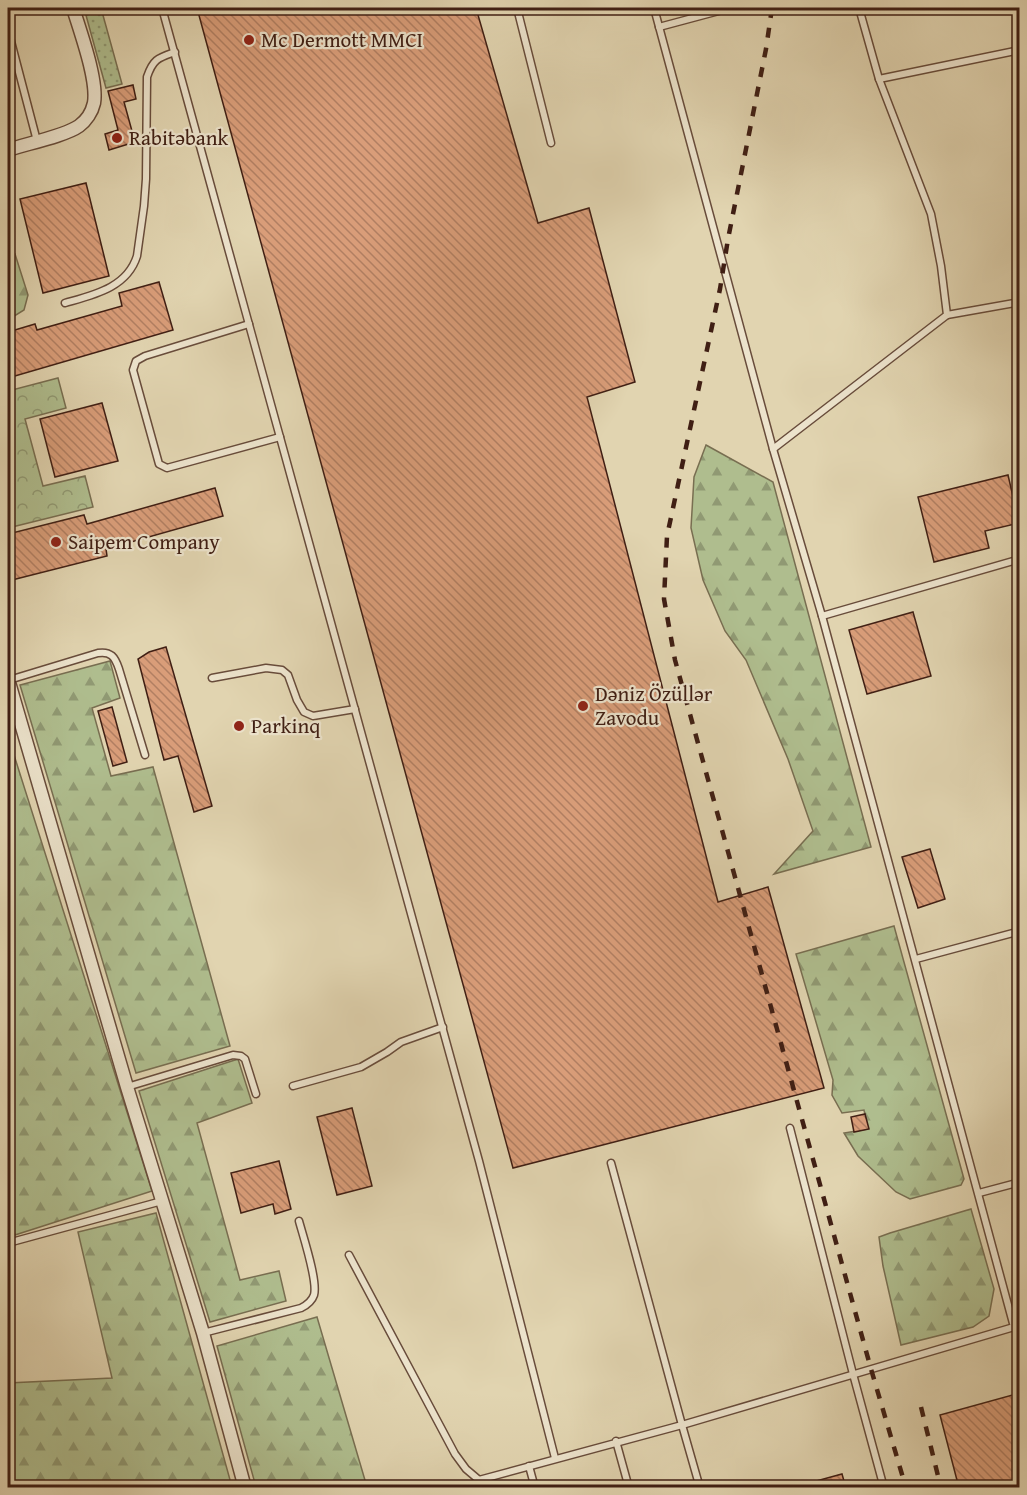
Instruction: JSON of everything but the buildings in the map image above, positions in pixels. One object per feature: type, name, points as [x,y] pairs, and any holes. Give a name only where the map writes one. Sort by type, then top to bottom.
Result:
[{"type":"street","points":[[8,150],[63,134],[78,127],[89,115],[94,103],[94,87],[73,8]]},
{"type":"street","points":[[8,680],[127,1087],[203,1333],[245,1488]]},
{"type":"lane","points":[[162,8],[443,1027],[555,1458]]},
{"type":"lane","points":[[517,8],[551,143]]},
{"type":"lane","points":[[470,1488],[479,1480],[682,1425],[1014,1327],[916,959],[822,616],[773,449],[654,8]]},
{"type":"lane","points":[[659,27],[730,8]]},
{"type":"lane","points":[[859,8],[879,79],[931,214],[947,315]]},
{"type":"lane","points":[[8,30],[37,141]]},
{"type":"lane","points":[[879,79],[1020,50]]},
{"type":"lane","points":[[65,303],[110,288],[129,272],[135,263],[146,188],[147,77],[157,58],[175,52]]},
{"type":"lane","points":[[773,449],[947,315],[1020,302]]},
{"type":"lane","points":[[249,324],[135,361],[133,370],[154,451],[159,464],[167,468],[280,437]]},
{"type":"lane","points":[[822,616],[1020,559]]},
{"type":"lane","points":[[8,680],[98,653],[110,653],[116,659],[145,755]]},
{"type":"lane","points":[[212,678],[266,668],[282,670],[288,675],[304,712],[313,716],[355,710]]},
{"type":"lane","points":[[916,959],[1020,931]]},
{"type":"lane","points":[[293,1086],[361,1067],[401,1042],[443,1027]]},
{"type":"lane","points":[[127,1087],[233,1055],[245,1059],[256,1094]]},
{"type":"lane","points":[[790,1128],[884,1488]]},
{"type":"lane","points":[[611,1162],[700,1488]]},
{"type":"lane","points":[[979,1194],[1020,1182]]},
{"type":"lane","points":[[8,1243],[162,1200]]},
{"type":"lane","points":[[203,1333],[302,1308],[308,1304],[314,1294],[314,1281],[299,1221]]},
{"type":"lane","points":[[349,1255],[454,1454],[479,1480]]},
{"type":"lane","points":[[616,1442],[629,1488]]},
{"type":"lane","points":[[529,1466],[535,1488]]},
{"type":"green space","points":[[84,8],[101,8],[122,84],[106,88]]},
{"type":"green space","points":[[15,254],[28,295],[24,310],[8,320],[8,257]]},
{"type":"green space","points":[[58,378],[66,408],[25,419],[43,486],[85,476],[93,507],[8,528],[8,391]]},
{"type":"green space","points":[[706,445],[773,482],[871,847],[774,874],[813,831],[788,759],[746,660],[725,631],[703,580],[691,528],[694,477]]},
{"type":"green space","points":[[110,661],[120,698],[92,708],[111,776],[153,767],[230,1046],[136,1073],[20,685]]},
{"type":"green space","points":[[8,736],[152,1191],[15,1235],[8,1211]]},
{"type":"green space","points":[[894,926],[964,1179],[961,1185],[910,1199],[896,1192],[858,1156],[844,1133],[868,1129],[864,1110],[842,1113],[832,1095],[833,1080],[796,954]]},
{"type":"green space","points":[[238,1059],[252,1103],[197,1123],[240,1280],[279,1271],[286,1301],[210,1322],[139,1091]]},
{"type":"green space","points":[[971,1209],[994,1289],[989,1316],[973,1327],[901,1345],[883,1266],[879,1237]]},
{"type":"green space","points":[[156,1213],[232,1487],[8,1487],[8,1383],[112,1378],[78,1232]]},
{"type":"green space","points":[[317,1317],[367,1487],[256,1487],[217,1346]]},
{"type":"railway","points":[[772,8],[720,289],[667,536],[664,599],[675,660],[906,1488]]},
{"type":"railway","points":[[921,1407],[941,1488]]},
{"type":"place","name":"Mc Dermott MMCI","points":[[249,40]]},
{"type":"place","name":"Rabitəbank","points":[[117,138]]},
{"type":"place","name":"Saipem Company","points":[[56,542]]},
{"type":"place","name":"Dəniz Özüllər Zavodu","points":[[583,706]]},
{"type":"place","name":"Parkinq","points":[[239,726]]}]
